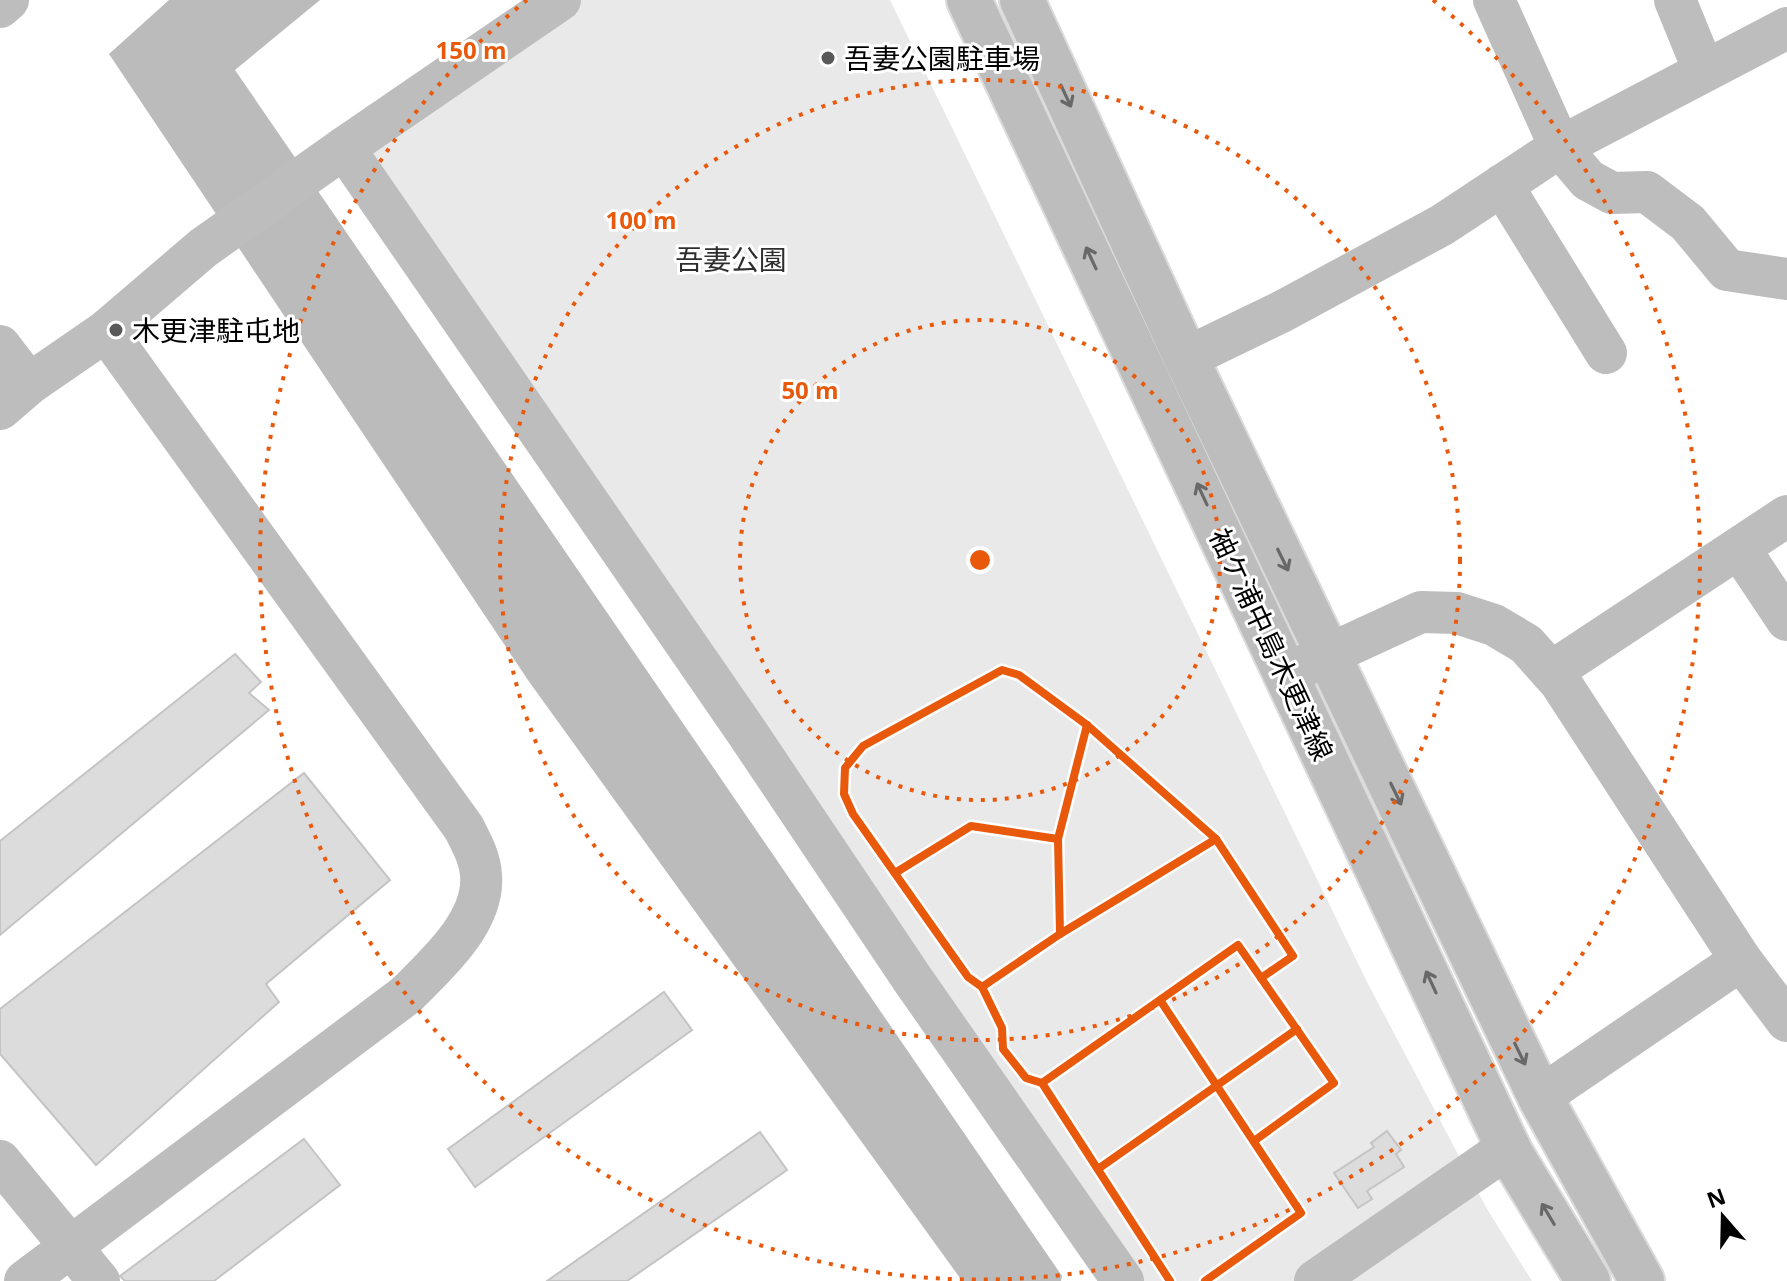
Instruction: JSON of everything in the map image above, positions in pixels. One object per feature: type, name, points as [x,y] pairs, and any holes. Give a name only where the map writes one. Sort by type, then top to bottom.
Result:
[{"type":"main road","name":"袖ケ浦中島木更津線","points":[[969,0],[1511,1154],[1588,1281]]},
{"type":"main road","name":"袖ケ浦中島木更津線","points":[[1022,0],[1186,358],[1540,1097],[1642,1281]]},
{"type":"street","points":[[0,7],[8,0]]},
{"type":"street","points":[[0,346],[14,396],[106,331],[203,248],[560,0]]},
{"type":"street","points":[[1494,0],[1560,147],[1588,180],[1612,193],[1647,192],[1688,223],[1727,270],[1787,279]]},
{"type":"street","points":[[1675,0],[1704,71]]},
{"type":"street","points":[[1186,358],[1283,311],[1442,225],[1560,147],[1787,28]]},
{"type":"street","points":[[336,154],[746,731],[913,980],[1123,1281]]},
{"type":"street","points":[[1502,185],[1606,353]]},
{"type":"street","points":[[25,1281],[406,995],[446,955],[464,931],[476,908],[482,878],[475,849],[464,828],[106,331]]},
{"type":"street","points":[[1551,672],[1787,516]]},
{"type":"street","points":[[1739,548],[1787,620]]},
{"type":"street","points":[[1286,674],[1421,612],[1457,613],[1494,625],[1526,644],[1560,682],[1741,960],[1784,1013]]},
{"type":"street","points":[[1540,1097],[1741,960]]},
{"type":"street","points":[[1315,1281],[1509,1147]]},
{"type":"street","points":[[0,1161],[99,1281]]},
{"type":"green space","name":"吾妻公園","points":[[560,0],[890,0],[1368,984],[1487,1209],[1532,1281],[1125,1281],[344,148]]},
{"type":"shaded area","points":[[169,0],[320,0],[235,70],[1062,1276],[1061,1281],[960,1281],[530,683],[109,54]]},
{"type":"building","points":[[235,654],[261,682],[249,693],[269,710],[0,935],[0,841]]},
{"type":"building","points":[[304,773],[390,880],[266,984],[279,1002],[96,1165],[0,1054],[0,1009]]},
{"type":"building","points":[[664,992],[692,1030],[475,1187],[448,1149]]},
{"type":"building","points":[[1387,1131],[1401,1150],[1396,1154],[1404,1167],[1367,1191],[1372,1199],[1358,1208],[1334,1173],[1374,1147],[1371,1143]]},
{"type":"building","points":[[760,1132],[787,1170],[627,1281],[547,1281]]},
{"type":"building","points":[[304,1139],[340,1185],[214,1281],[125,1281],[120,1276]]},
{"type":"cycle path","points":[[1170,1281],[1042,1083],[1026,1078],[1003,1049],[1002,1028],[982,987],[968,977],[853,814],[844,794],[845,768],[863,746],[1002,670],[1019,675],[1087,725],[1216,839],[1293,956],[1261,978],[1334,1083],[1254,1141]]},
{"type":"cycle path","points":[[1060,934],[1058,839],[1087,725]]},
{"type":"cycle path","points":[[895,873],[971,826],[1058,839]]},
{"type":"cycle path","points":[[982,987],[1060,934],[1216,839]]},
{"type":"cycle path","points":[[1042,1083],[1238,945],[1261,978]]},
{"type":"cycle path","points":[[1160,1000],[1301,1213],[1205,1281]]},
{"type":"cycle path","points":[[1098,1169],[1297,1029]]},
{"type":"place","name":"吾妻公園駐車場","points":[[828,58]]},
{"type":"place","name":"木更津駐屯地","points":[[116,330]]}]
